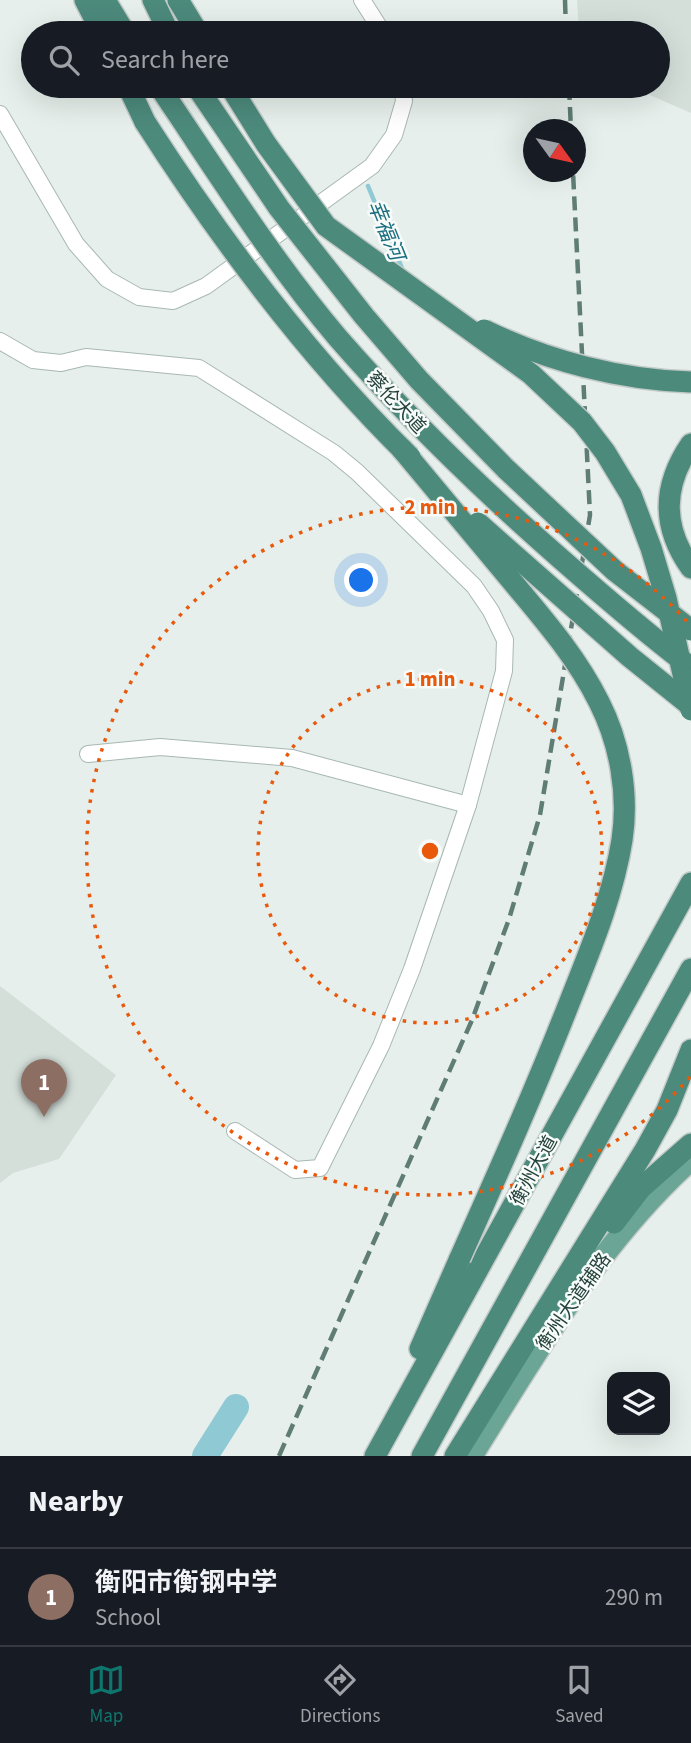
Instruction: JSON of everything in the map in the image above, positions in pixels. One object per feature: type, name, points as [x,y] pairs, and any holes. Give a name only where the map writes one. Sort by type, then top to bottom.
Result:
[{"type":"highway","points":[[85,0],[96,21]]},
{"type":"highway","points":[[105,0],[118,21]]},
{"type":"highway","points":[[153,0],[164,21]]},
{"type":"highway","points":[[159,0],[166,21]]},
{"type":"highway","points":[[178,0],[191,21]]},
{"type":"highway","points":[[134,98],[145,122],[191,194],[261,290],[401,448],[557,635],[581,669],[600,705],[617,748],[624,793],[622,838],[612,887],[597,934],[550,1054],[373,1456]]},
{"type":"highway","name":"蔡伦大道","points":[[167,98],[255,228],[329,326],[414,421],[500,506],[642,630],[691,667]]},
{"type":"highway","name":"蔡伦大道","points":[[204,98],[279,208],[364,316],[419,380],[506,469],[615,571],[691,630]]},
{"type":"highway","points":[[237,98],[266,144],[326,226],[531,374],[561,399],[605,452],[631,495],[651,548],[666,598],[691,708]]},
{"type":"highway","points":[[440,309],[543,355],[603,371],[691,382]]},
{"type":"highway","points":[[691,444],[677,464],[668,498],[672,531],[691,568]]},
{"type":"highway","points":[[401,448],[508,551],[691,708]]},
{"type":"highway","name":"衡州大道","points":[[373,1456],[691,883]]},
{"type":"highway","points":[[422,1456],[691,969]]},
{"type":"highway","points":[[455,1456],[645,1150],[667,1110],[691,1049]]},
{"type":"highway","points":[[545,1310],[641,1188],[691,1144]]},
{"type":"main road","name":"衡州大道辅路","points":[[472,1456],[552,1328],[615,1240],[641,1209],[691,1160]]},
{"type":"street","points":[[362,0],[375,21]]},
{"type":"street","points":[[0,114],[76,244],[107,279],[139,297],[173,301],[206,286],[372,166],[394,135],[404,98]]},
{"type":"street","points":[[0,341],[33,360],[61,363],[86,358],[199,368],[334,453],[474,586],[491,611],[505,640],[503,671],[468,805],[412,969],[381,1046],[320,1168],[295,1170],[235,1131]]},
{"type":"street","points":[[88,754],[160,747],[292,758],[468,805]]},
{"type":"shaded area","points":[[577,0],[691,0],[691,113],[657,98],[670,98],[670,21],[578,21]]},
{"type":"shaded area","points":[[0,986],[116,1075],[59,1159],[13,1173],[0,1183]]},
{"type":"water","points":[[229,1407],[241,1415],[216,1456],[198,1456]]},
{"type":"waterway","name":"幸福河","points":[[368,186],[404,273]]},
{"type":"waterway","name":"幸福河","points":[[205,1456],[236,1407]]},
{"type":"railway","points":[[565,0],[566,21]]},
{"type":"railway","points":[[570,98],[570,119]]},
{"type":"railway","points":[[279,1456],[472,1020],[509,919],[540,815],[590,515],[573,182]]},
{"type":"place","name":"衡阳市衡钢中学","points":[[44,1117]]}]
